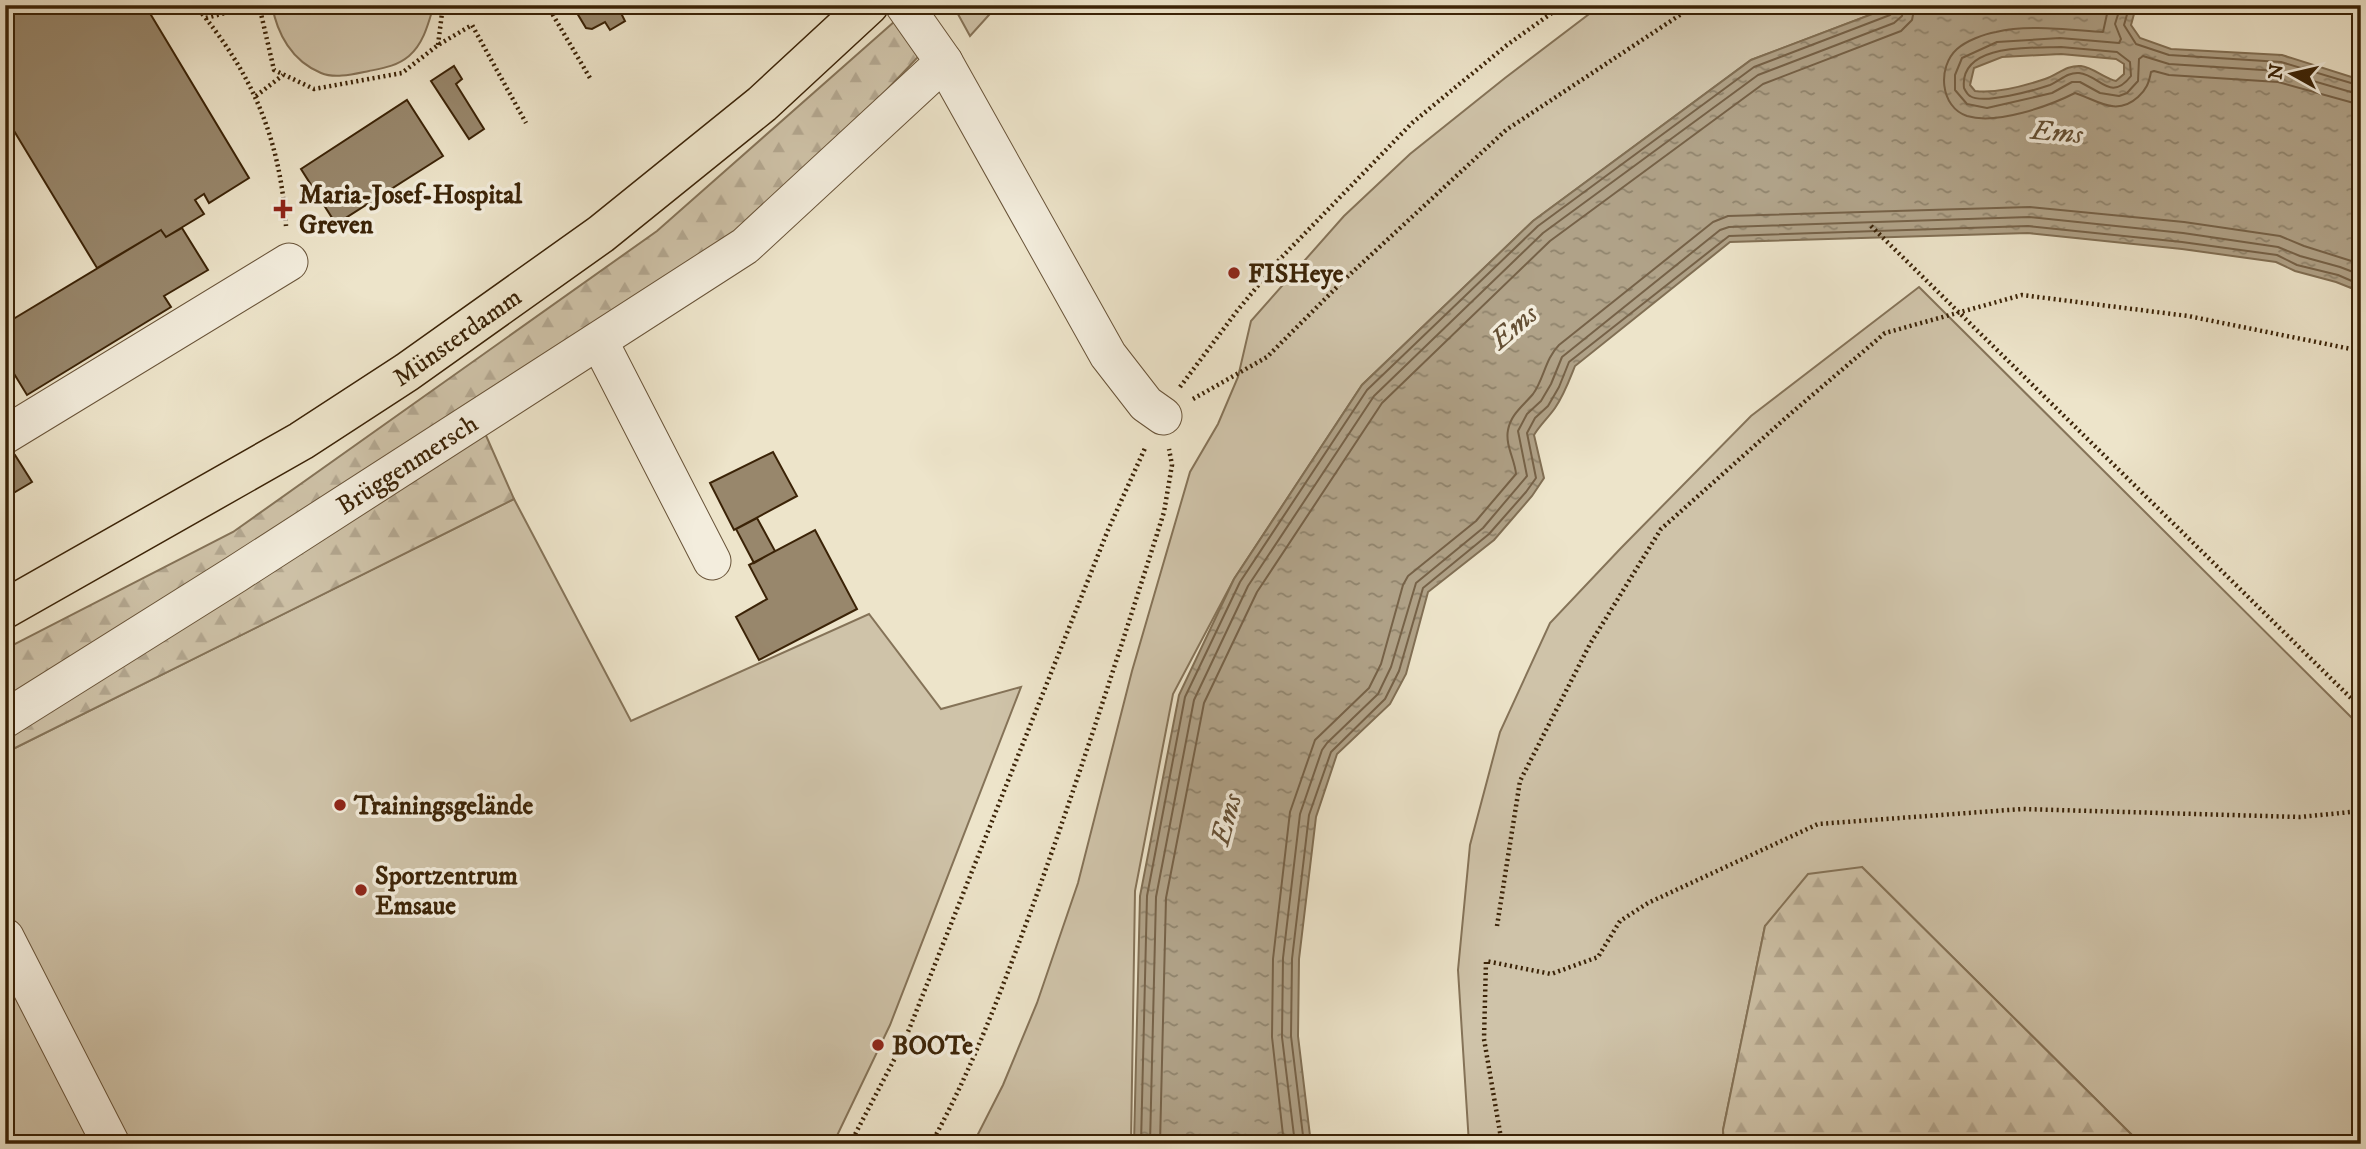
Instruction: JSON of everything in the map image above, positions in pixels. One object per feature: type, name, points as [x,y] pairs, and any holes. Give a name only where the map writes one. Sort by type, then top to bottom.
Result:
[{"type":"main road","name":"Münsterdamm","points":[[8,601],[301,441],[407,372],[612,225],[762,104],[869,5]]},
{"type":"lane","points":[[904,5],[944,62],[1108,355],[1146,404],[1163,416]]},
{"type":"lane","name":"Brüggenmersch","points":[[5,719],[745,246],[944,62]]},
{"type":"lane","points":[[5,435],[289,262]]},
{"type":"lane","points":[[599,341],[712,561]]},
{"type":"lane","points":[[5,937],[111,1144]]},
{"type":"path","points":[[195,5],[230,52],[256,96],[268,128],[279,169],[289,262]]},
{"type":"path","points":[[206,18],[241,5]]},
{"type":"path","points":[[259,5],[274,70],[314,89],[402,73],[438,45],[472,26],[526,123]]},
{"type":"path","points":[[438,45],[443,5]]},
{"type":"path","points":[[547,5],[590,78]]},
{"type":"path","points":[[850,1144],[906,1037],[1133,472],[1187,375],[1263,280],[1403,133],[1507,45],[1563,5]]},
{"type":"path","points":[[1163,416],[1267,357],[1346,278],[1506,130],[1695,5]]},
{"type":"path","points":[[256,96],[283,74]]},
{"type":"path","points":[[1871,226],[2361,708]]},
{"type":"path","points":[[1497,926],[1520,781],[1590,644],[1661,529],[1788,415],[1885,333],[2022,295],[2188,316],[2361,351]]},
{"type":"path","points":[[931,1144],[953,1105],[1006,976],[1065,816],[1129,623],[1164,512],[1172,465],[1163,416]]},
{"type":"path","points":[[1502,1144],[1484,1039],[1486,961],[1551,975],[1598,957],[1620,921],[1648,903],[1818,824],[2022,809],[2300,817],[2361,811]]},
{"type":"green space","points":[[272,5],[433,5],[433,8],[421,40],[414,51],[404,59],[385,68],[338,76],[326,75],[311,68],[294,54],[282,36]]},
{"type":"green space","points":[[953,5],[998,5],[970,36]]},
{"type":"green space","points":[[1601,5],[1896,5],[1751,60],[1533,221],[1362,385],[1234,579],[1173,694],[1135,891],[1131,1144],[973,1144],[1003,1085],[1037,1003],[1078,883],[1132,671],[1190,472],[1218,424],[1238,377],[1251,321],[1344,216],[1410,154]]},
{"type":"green space","points":[[895,21],[918,57],[862,116],[741,231],[473,406],[514,499],[5,753],[5,649],[233,532],[657,231]]},
{"type":"green space","points":[[1919,287],[2361,727],[2361,1144],[2141,1144],[1862,867],[1765,926],[1723,1130],[1724,1144],[1469,1144],[1458,970],[1470,845],[1500,732],[1550,623],[1751,416]]},
{"type":"green space","name":"Sportzentrum Emsaue","points":[[514,499],[631,721],[869,614],[941,709],[1021,687],[890,1025],[833,1144],[5,1144],[5,753]]},
{"type":"green space","points":[[1862,867],[2141,1144],[1724,1144],[1723,1130],[1765,926],[1808,874]]},
{"type":"water","name":"Ems","points":[[1896,5],[2147,5],[2134,14],[2131,25],[2140,38],[2171,49],[2282,55],[2361,80],[2361,292],[2295,271],[2276,262],[2028,233],[1730,242],[1575,366],[1558,403],[1534,435],[1544,478],[1494,540],[1428,592],[1406,674],[1390,704],[1337,754],[1316,817],[1299,959],[1298,1036],[1311,1144],[1134,1144],[1140,896],[1179,695],[1234,579],[1362,385],[1533,221],[1751,60]],"holes":[[[2061,54],[2116,59],[2124,64],[2124,74],[2116,81],[2089,68],[2076,66],[2010,89],[1975,91],[1970,85],[1974,68],[2002,57]]]},
{"type":"building","points":[[5,5],[145,5],[249,178],[209,203],[204,194],[195,200],[204,214],[166,237],[161,230],[97,268],[5,116]]},
{"type":"building","points":[[575,5],[617,5],[625,21],[610,30],[605,22],[592,29],[586,28],[577,13],[579,6]]},
{"type":"building","points":[[454,66],[462,79],[456,84],[484,129],[469,139],[431,81]]},
{"type":"building","points":[[407,100],[443,156],[336,224],[301,169]]},
{"type":"building","points":[[182,228],[208,270],[164,296],[171,307],[27,395],[5,359],[5,324],[161,230],[166,237]]},
{"type":"building","points":[[773,452],[797,496],[734,530],[710,483]]},
{"type":"building","points":[[15,455],[32,482],[5,498],[5,461]]},
{"type":"building","points":[[757,518],[775,551],[754,563],[736,529]]},
{"type":"building","points":[[815,530],[857,609],[759,660],[736,617],[767,599],[749,565]]},
{"type":"place","name":"Maria-Josef-Hospital Greven","points":[[283,209]]},
{"type":"place","name":"FISHeye","points":[[1234,273]]},
{"type":"place","name":"Trainingsgelände","points":[[340,805]]},
{"type":"place","name":"Sportzentrum Emsaue","points":[[361,890]]},
{"type":"place","name":"BOOTe","points":[[878,1045]]}]
